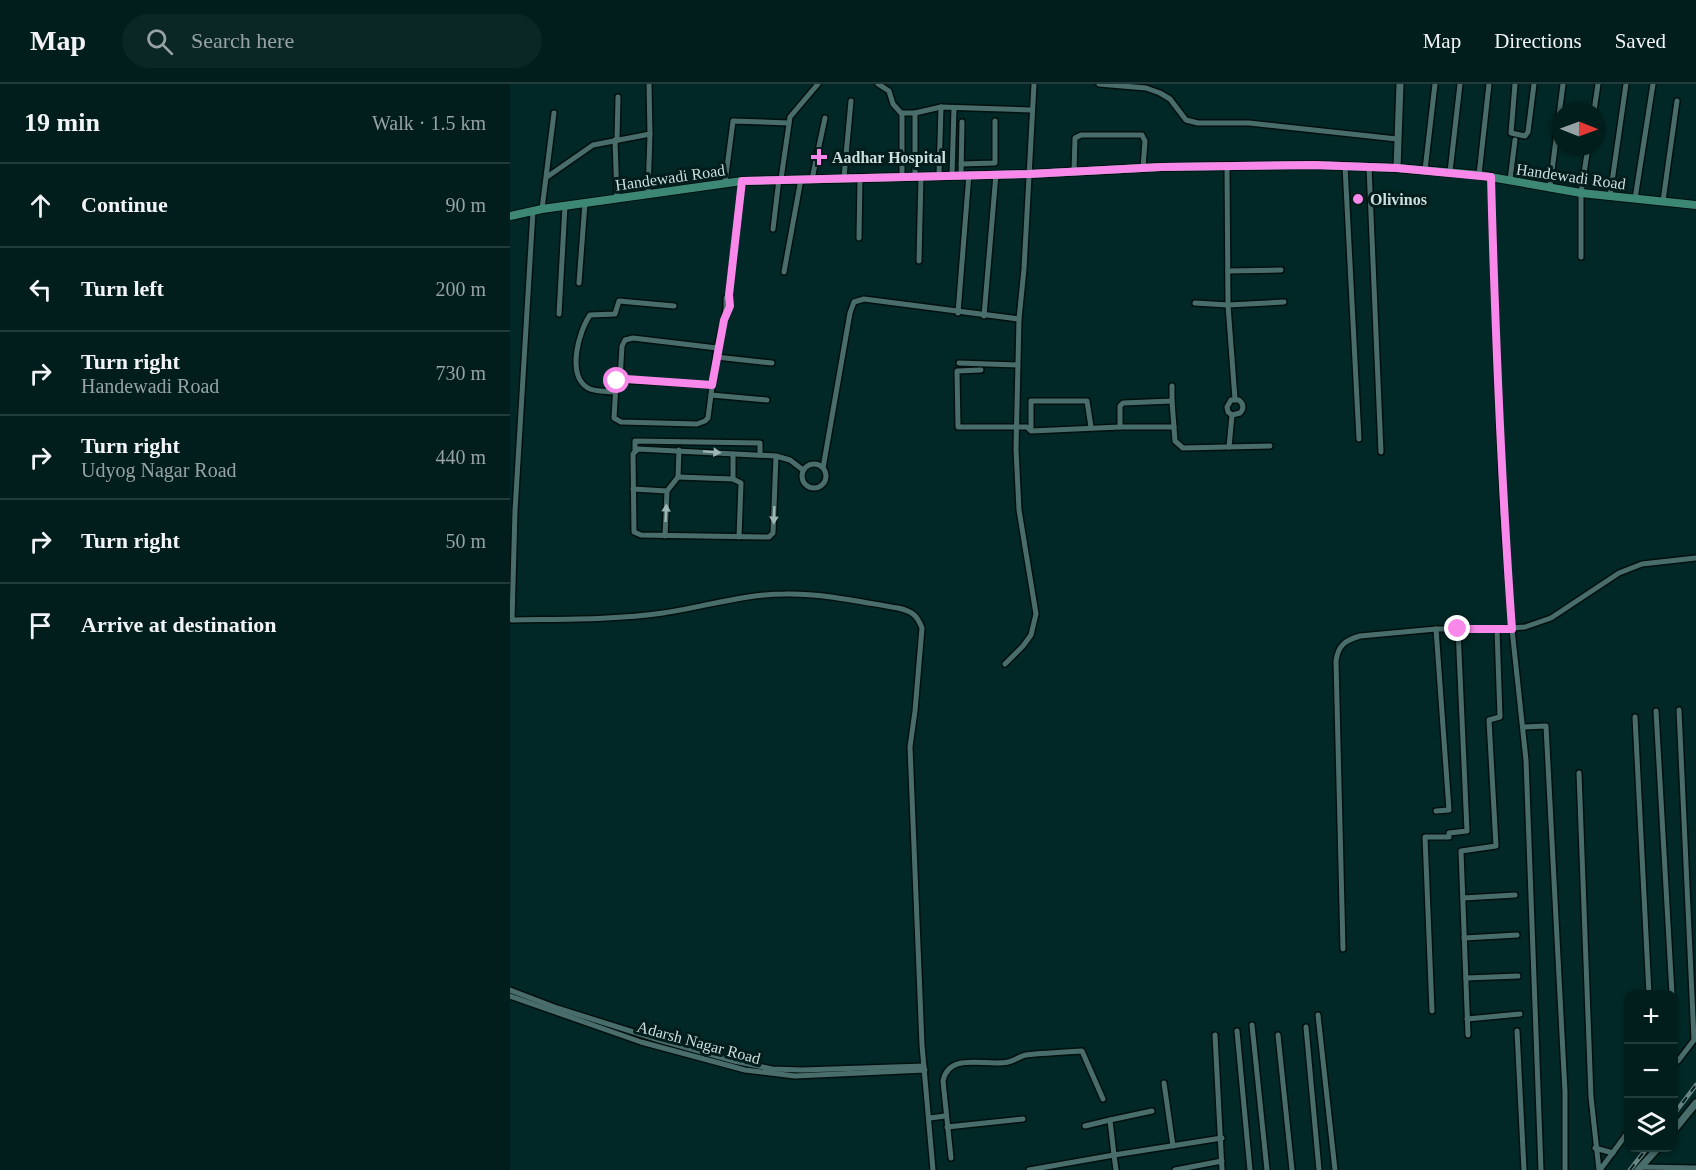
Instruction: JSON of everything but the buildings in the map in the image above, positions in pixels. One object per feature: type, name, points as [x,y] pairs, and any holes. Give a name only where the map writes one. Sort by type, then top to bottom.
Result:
[{"type":"main road","name":"Handewadi Road","points":[[510,216],[542,209],[742,181],[1227,167],[1345,166],[1450,172],[1581,193],[1696,205]]},
{"type":"street","points":[[648,194],[650,84]]},
{"type":"street","points":[[773,229],[790,117],[818,84]]},
{"type":"street","points":[[878,84],[889,90],[893,104],[902,113],[915,113],[941,107],[1032,110]]},
{"type":"street","points":[[1005,664],[1031,635],[1036,614],[1018,510],[1016,427],[1019,319],[1034,84]]},
{"type":"street","points":[[1099,84],[1146,88],[1160,93],[1170,99],[1186,120],[1198,123],[1249,123],[1397,139]]},
{"type":"street","points":[[1397,168],[1400,84]]},
{"type":"street","points":[[1425,170],[1435,84]]},
{"type":"street","points":[[1450,172],[1460,84]]},
{"type":"street","points":[[1479,175],[1489,84]]},
{"type":"street","points":[[1515,84],[1511,133],[1525,136],[1528,132],[1534,84]]},
{"type":"street","points":[[1550,187],[1563,84]]},
{"type":"street","points":[[1595,102],[1598,84]]},
{"type":"street","points":[[1610,196],[1626,84]]},
{"type":"street","points":[[1635,199],[1653,84]]},
{"type":"street","points":[[617,199],[618,97]]},
{"type":"street","points":[[844,177],[851,101]]},
{"type":"street","points":[[1663,201],[1677,101]]},
{"type":"street","points":[[939,175],[941,107]]},
{"type":"street","points":[[952,175],[954,108]]},
{"type":"street","points":[[542,209],[554,113]]},
{"type":"street","points":[[902,113],[902,176]]},
{"type":"street","points":[[915,113],[919,261]]},
{"type":"street","points":[[812,178],[825,118]]},
{"type":"street","points":[[725,183],[733,121],[789,123]]},
{"type":"street","points":[[961,164],[995,163],[995,121]]},
{"type":"street","points":[[962,122],[961,164],[969,174]]},
{"type":"street","points":[[547,177],[593,145],[650,134]]},
{"type":"street","points":[[1074,172],[1075,138],[1082,135],[1142,135],[1145,141],[1143,168]]},
{"type":"street","points":[[1510,180],[1515,140]]},
{"type":"street","points":[[1581,257],[1581,193],[1587,156]]},
{"type":"street","points":[[958,313],[969,174],[977,163]]},
{"type":"street","points":[[1345,166],[1359,439]]},
{"type":"street","points":[[1227,167],[1228,305],[1235,399]]},
{"type":"street","points":[[1369,167],[1381,452]]},
{"type":"street","points":[[984,316],[996,174]]},
{"type":"street","points":[[859,238],[860,177]]},
{"type":"street","points":[[1491,177],[1503,513],[1526,760],[1541,1170]]},
{"type":"street","points":[[784,272],[801,179]]},
{"type":"street","points":[[717,348],[633,338],[625,340],[622,346],[620,380],[616,384],[614,418],[621,422],[702,423],[708,418],[717,348],[726,310],[730,306],[729,295],[742,181]]},
{"type":"street","points":[[579,283],[585,203]]},
{"type":"street","points":[[559,314],[565,206]]},
{"type":"street","points":[[533,211],[514,511],[512,620],[597,618],[666,612],[748,596],[805,594],[910,611],[922,628],[910,747],[924,1068],[933,1170]]},
{"type":"street","points":[[1228,271],[1281,270]]},
{"type":"street","points":[[823,468],[820,465],[810,464],[803,470],[804,483],[813,488],[825,482],[823,468],[850,313],[854,302],[869,300],[1019,319]]},
{"type":"street","points":[[615,392],[590,390],[580,381],[576,352],[586,320],[590,315],[615,314],[619,301],[674,306]]},
{"type":"street","points":[[1195,303],[1228,305],[1284,302]]},
{"type":"street","points":[[716,357],[772,363]]},
{"type":"street","points":[[959,363],[1018,365]]},
{"type":"street","points":[[981,370],[957,371],[958,427],[1027,427],[1031,431],[1174,427]]},
{"type":"street","points":[[620,380],[712,385]]},
{"type":"street","points":[[1172,386],[1175,441],[1183,448],[1270,446]]},
{"type":"street","points":[[711,395],[767,400]]},
{"type":"street","points":[[1235,399],[1241,401],[1243,409],[1240,414],[1232,415],[1228,412],[1229,402],[1235,399]]},
{"type":"street","points":[[1031,431],[1031,401],[1087,401],[1091,428]]},
{"type":"street","points":[[1120,427],[1120,406],[1123,403],[1172,401]]},
{"type":"street","points":[[1229,447],[1232,415]]},
{"type":"street","points":[[760,455],[760,443],[635,441],[633,454],[634,532],[641,535],[665,536],[766,538],[772,536],[776,456]]},
{"type":"street","points":[[634,451],[642,449],[679,450],[776,456],[790,460],[803,470]]},
{"type":"street","points":[[665,536],[667,491],[678,477],[679,450]]},
{"type":"street","points":[[733,454],[733,479]]},
{"type":"street","points":[[678,477],[733,479],[741,483],[739,537]]},
{"type":"street","points":[[633,489],[667,491]]},
{"type":"street","points":[[1342,949],[1337,653],[1345,642],[1360,636],[1436,629],[1512,629],[1538,624],[1551,618],[1619,573],[1642,564],[1696,558]]},
{"type":"street","points":[[1436,629],[1449,810],[1436,811]]},
{"type":"street","points":[[1432,1011],[1425,837],[1449,837],[1449,833],[1467,831],[1458,629]]},
{"type":"street","points":[[1468,1035],[1461,851],[1496,846],[1489,720],[1500,717],[1497,629]]},
{"type":"street","points":[[1678,1061],[1695,1040],[1679,710]]},
{"type":"street","points":[[1656,711],[1672,990]]},
{"type":"street","points":[[1635,717],[1649,990]]},
{"type":"street","points":[[1523,727],[1546,726],[1565,1092],[1565,1170]]},
{"type":"street","points":[[1579,773],[1592,1096],[1595,1148],[1599,1170]]},
{"type":"street","points":[[1463,898],[1515,895]]},
{"type":"street","points":[[1464,938],[1517,935]]},
{"type":"street","points":[[1466,978],[1518,976]]},
{"type":"street","name":"Adarsh Nagar Road","points":[[510,990],[557,1008],[659,1040],[772,1069],[924,1068]]},
{"type":"street","name":"Adarsh Nagar Road","points":[[510,996],[641,1042],[753,1072],[795,1076],[924,1068]]},
{"type":"street","points":[[1467,1019],[1520,1014]]},
{"type":"street","points":[[1318,1015],[1335,1170]]},
{"type":"street","points":[[1252,1025],[1268,1170]]},
{"type":"street","points":[[1306,1027],[1319,1170]]},
{"type":"street","points":[[1237,1031],[1250,1170]]},
{"type":"street","points":[[1517,1031],[1524,1170]]},
{"type":"street","points":[[1215,1035],[1222,1170]]},
{"type":"street","points":[[1278,1035],[1292,1170]]},
{"type":"street","points":[[951,1158],[943,1082],[949,1068],[973,1062],[1007,1063],[1023,1056],[1082,1051],[1102,1099]]},
{"type":"street","points":[[1164,1083],[1173,1146]]},
{"type":"street","points":[[1678,1125],[1696,1104]]},
{"type":"street","points":[[1085,1126],[1152,1111]]},
{"type":"street","points":[[930,1118],[945,1116]]},
{"type":"street","points":[[947,1127],[1023,1119]]},
{"type":"street","points":[[1110,1120],[1116,1170]]},
{"type":"street","points":[[1029,1170],[1222,1138]]},
{"type":"street","points":[[1599,1170],[1624,1139]]},
{"type":"street","points":[[1595,1148],[1613,1153]]},
{"type":"street","points":[[1640,1168],[1654,1152]]},
{"type":"street","points":[[1175,1170],[1222,1161]]},
{"type":"street","points":[[1640,1168],[1696,1168]]},
{"type":"railway","points":[[1678,1109],[1696,1085]]},
{"type":"railway","points":[[1630,1170],[1644,1152]]},
{"type":"place","name":"Aadhar Hospital","points":[[819,157]]},
{"type":"place","name":"Olivinos","points":[[1358,199]]},
{"type":"route","points":[[617,381],[626,379],[712,385],[717,348],[726,310],[730,306],[729,295],[742,181],[1029,174],[1161,167],[1314,165],[1397,168],[1491,177],[1503,513],[1512,629],[1458,629]]}]
